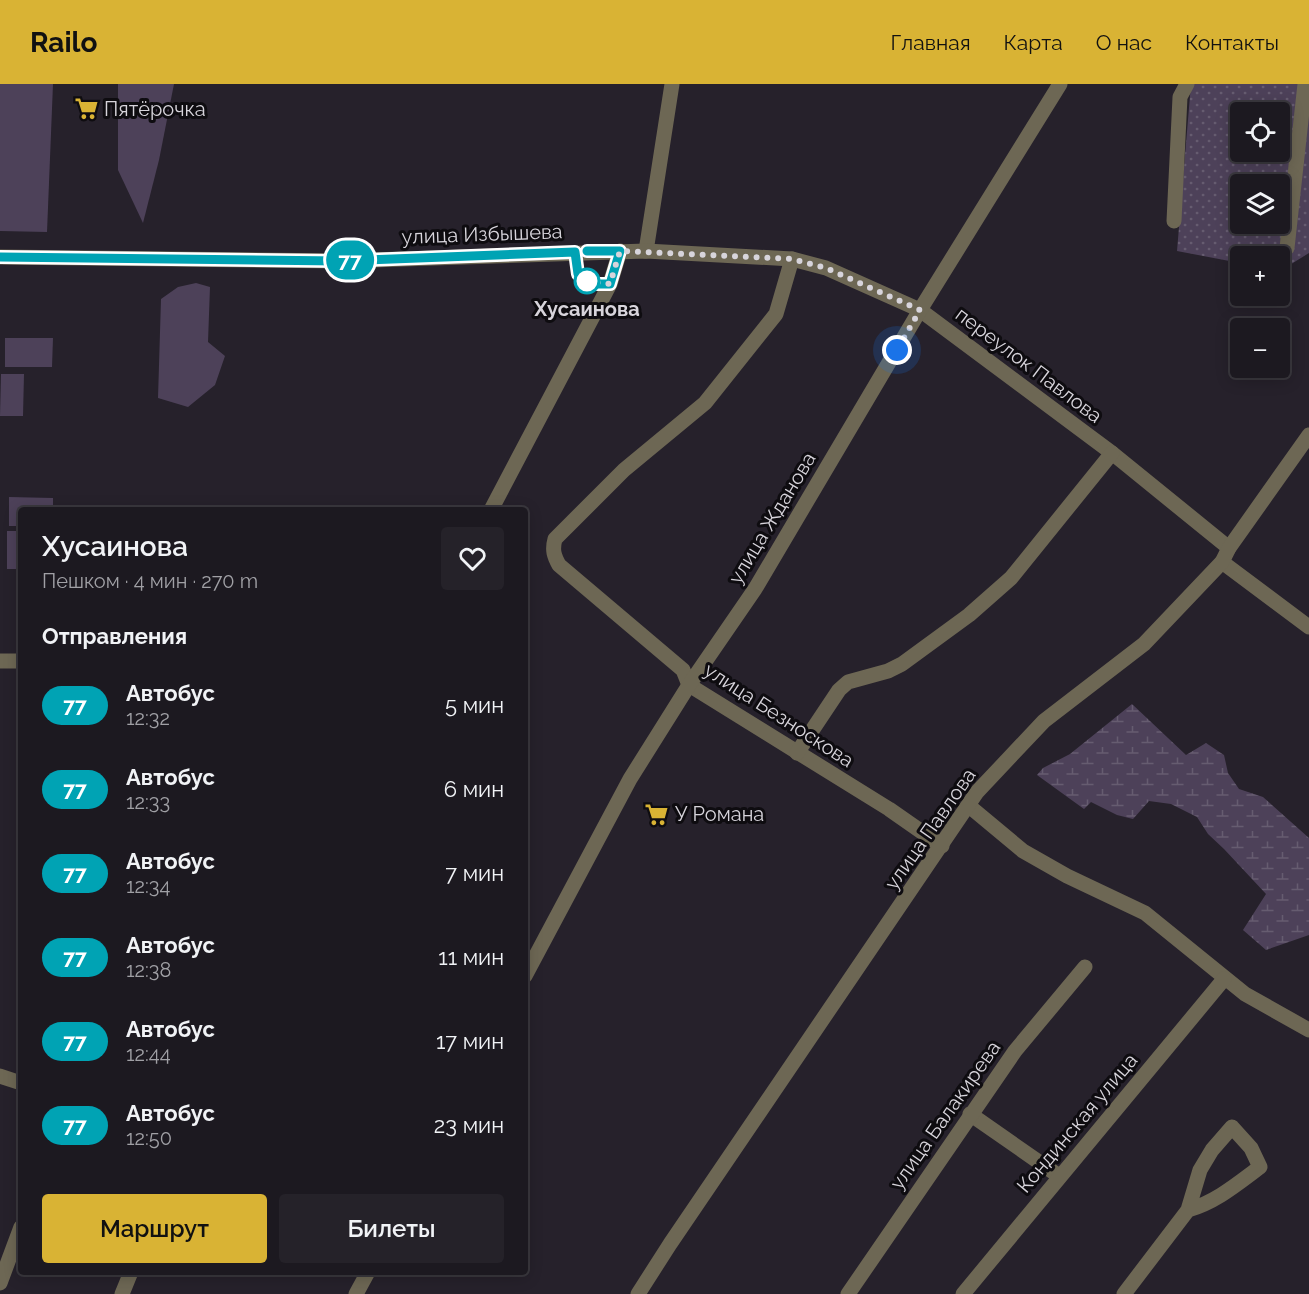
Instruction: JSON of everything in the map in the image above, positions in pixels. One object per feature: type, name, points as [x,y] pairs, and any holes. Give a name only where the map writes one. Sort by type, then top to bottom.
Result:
[{"type":"street","points":[[646,250],[672,84]]},
{"type":"street","name":"улица Жданова","points":[[528,970],[630,779],[689,685],[755,589],[920,310],[1060,84]]},
{"type":"street","points":[[1174,220],[1180,97],[1187,84]]},
{"type":"street","points":[[1287,246],[1305,84]]},
{"type":"street","name":"улица Избышева","points":[[0,257],[340,261],[646,250],[792,259],[826,268],[920,310]]},
{"type":"street","points":[[493,507],[607,291],[620,251]]},
{"type":"street","name":"улица Безноскова","points":[[792,259],[776,314],[705,403],[624,470],[555,539],[554,556],[559,565],[683,670],[689,685],[889,809],[942,846]]},
{"type":"street","name":"переулок Павлова","points":[[920,310],[1112,453],[1309,627]]},
{"type":"street","name":"улица Павлова","points":[[638,1294],[676,1234],[977,792],[1044,720],[1144,644],[1225,555],[1309,435]]},
{"type":"street","points":[[797,753],[839,690],[848,682],[888,671],[902,664],[969,615],[1011,578],[1112,453]]},
{"type":"street","points":[[0,661],[18,662]]},
{"type":"street","points":[[969,806],[1023,851],[1067,876],[1145,913],[1245,994],[1309,1030]]},
{"type":"street","name":"улица Балакирева","points":[[848,1294],[1015,1051],[1085,967]]},
{"type":"street","name":"Кондинская улица","points":[[963,1294],[1224,979]]},
{"type":"street","points":[[0,1076],[18,1082]]},
{"type":"street","points":[[970,1114],[1059,1176]]},
{"type":"street","points":[[1124,1294],[1188,1210],[1200,1170],[1212,1150],[1232,1127],[1251,1148],[1260,1167],[1221,1196],[1205,1205],[1188,1210]]},
{"type":"street","points":[[0,1283],[18,1235]]},
{"type":"street","points":[[122,1294],[130,1275]]},
{"type":"street","points":[[356,1294],[366,1275]]},
{"type":"green space","points":[[0,84],[53,84],[47,232],[0,231]]},
{"type":"green space","points":[[118,84],[174,84],[159,160],[143,223],[118,170]]},
{"type":"green space","points":[[1191,84],[1309,84],[1309,253],[1290,265],[1290,246],[1230,246],[1230,261],[1177,251]]},
{"type":"green space","points":[[196,283],[210,287],[208,342],[225,356],[215,385],[188,407],[158,398],[161,299],[178,287]]},
{"type":"green space","points":[[5,338],[53,338],[52,367],[5,367]]},
{"type":"green space","points":[[1,374],[24,374],[23,416],[0,416]]},
{"type":"green space","points":[[9,497],[53,498],[53,507],[18,507],[18,526],[9,526]]},
{"type":"green space","points":[[7,531],[18,531],[18,569],[7,569]]},
{"type":"green space","points":[[1132,704],[1186,755],[1206,743],[1224,755],[1228,773],[1239,789],[1263,797],[1309,838],[1309,935],[1266,950],[1243,930],[1266,894],[1208,834],[1197,817],[1171,804],[1149,801],[1133,819],[1117,815],[1091,802],[1084,809],[1037,775],[1043,768],[1070,754]]},
{"type":"bus line","name":"77","points":[[0,257],[340,261],[575,252],[578,274],[592,284],[610,284],[620,251],[587,251]]},
{"type":"place","name":"Пятёрочка","points":[[86,109]]},
{"type":"place","name":"Хусаинова","points":[[587,281]]},
{"type":"place","name":"У Романа","points":[[657,814]]},
{"type":"route","points":[[587,281],[610,284],[620,251],[646,250],[792,259],[826,268],[920,310],[897,350]]}]
